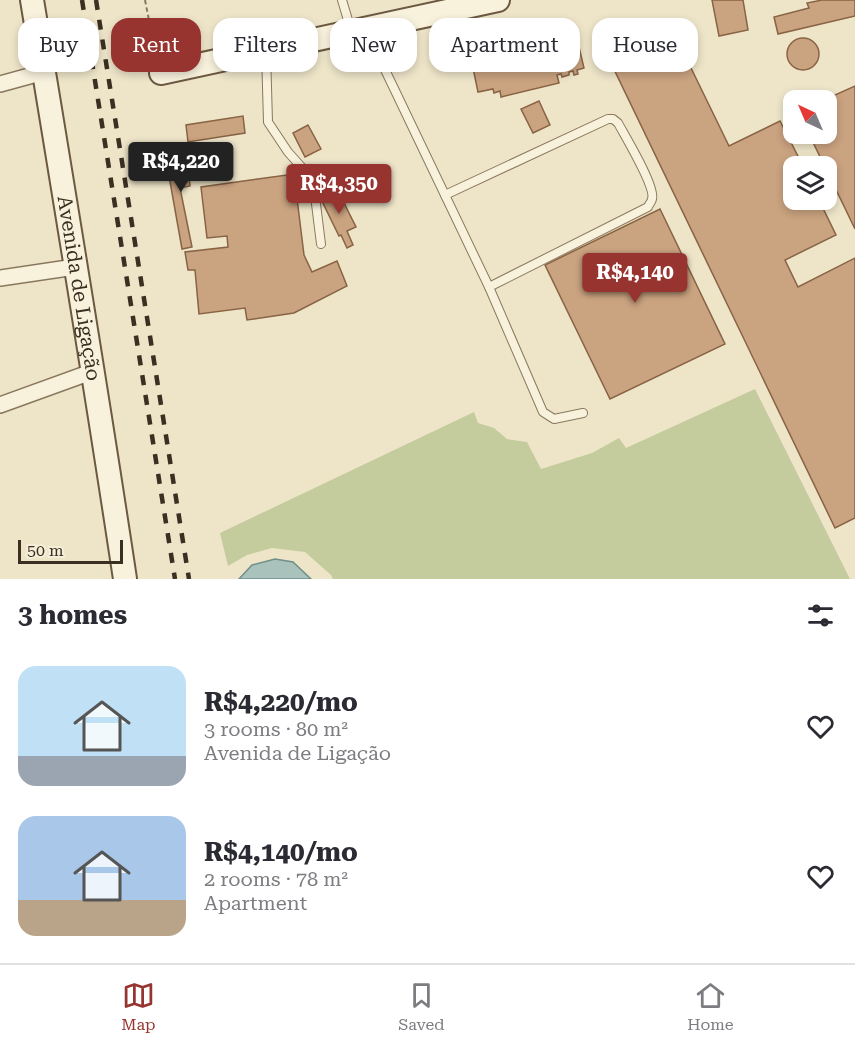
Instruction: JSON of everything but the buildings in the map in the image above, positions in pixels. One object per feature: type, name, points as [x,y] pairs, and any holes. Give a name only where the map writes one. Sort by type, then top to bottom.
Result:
[{"type":"street","name":"Avenida de Ligação","points":[[32,0],[35,18]]},
{"type":"street","points":[[417,18],[498,0]]},
{"type":"street","points":[[161,73],[213,62]]},
{"type":"street","name":"Avenida de Ligação","points":[[44,72],[94,370],[125,579]]},
{"type":"street","points":[[0,84],[44,72]]},
{"type":"street","points":[[0,278],[75,267]]},
{"type":"street","points":[[0,405],[94,370]]},
{"type":"lane","points":[[342,0],[351,18]]},
{"type":"lane","points":[[267,72],[268,122],[288,152],[313,180],[321,244]]},
{"type":"lane","points":[[380,72],[446,195],[543,412],[554,418],[583,412]]},
{"type":"lane","points":[[446,195],[608,118],[618,123],[647,178],[652,191],[652,200],[648,207],[489,287]]},
{"type":"path","points":[[145,0],[161,73]]},
{"type":"green space","points":[[755,389],[850,579],[333,579],[305,552],[272,548],[247,555],[228,566],[220,533],[474,412],[478,423],[494,428],[507,439],[527,442],[541,469],[592,453],[619,438],[626,448]]},
{"type":"water","points":[[275,559],[293,562],[311,579],[239,579],[252,565]]},
{"type":"railway","points":[[82,0],[175,579]]},
{"type":"railway","points":[[96,0],[189,579]]}]
